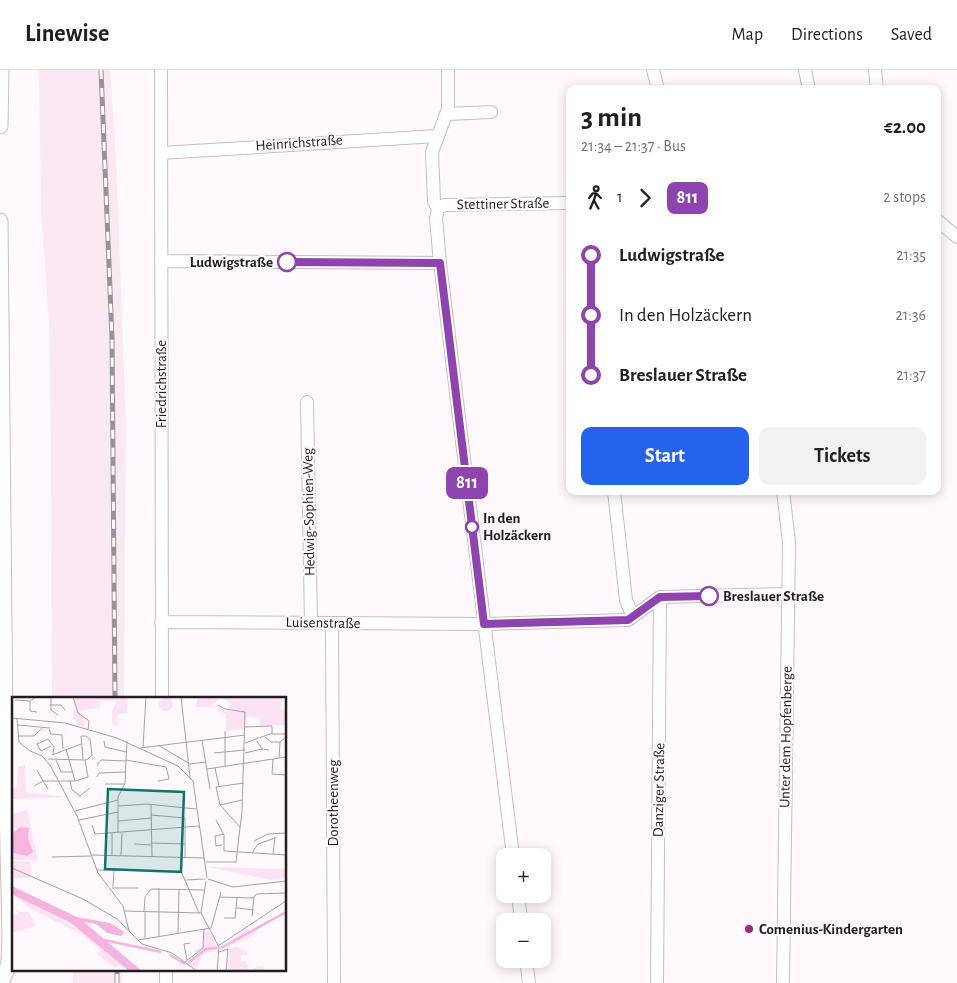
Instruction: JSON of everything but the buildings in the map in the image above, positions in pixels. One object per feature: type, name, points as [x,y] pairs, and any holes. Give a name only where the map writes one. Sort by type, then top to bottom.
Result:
[{"type":"street","points":[[0,70],[0,126]]},
{"type":"street","name":"Friedrichstraße","points":[[161,70],[162,697]]},
{"type":"street","points":[[448,70],[447,114],[432,152],[434,201],[438,209],[436,218],[440,263],[512,848]]},
{"type":"street","points":[[653,70],[657,85]]},
{"type":"street","points":[[805,70],[808,85]]},
{"type":"street","points":[[875,70],[877,85]]},
{"type":"street","points":[[447,114],[491,112]]},
{"type":"street","name":"Heinrichstraße","points":[[161,152],[437,136]]},
{"type":"street","name":"Stettiner Straße","points":[[438,209],[444,206],[566,203]]},
{"type":"street","points":[[0,221],[5,722],[10,923],[9,964],[1,983]]},
{"type":"street","points":[[941,223],[957,236]]},
{"type":"street","points":[[161,261],[440,263]]},
{"type":"street","name":"Hedwig-Sophien-Weg","points":[[307,402],[311,622]]},
{"type":"street","points":[[614,495],[626,600],[633,617]]},
{"type":"street","name":"Unter dem Hopfenberge","points":[[783,495],[788,542],[788,594],[783,983]]},
{"type":"street","points":[[484,624],[628,620],[660,597],[788,594]]},
{"type":"street","name":"Danziger Straße","points":[[657,983],[660,597]]},
{"type":"street","name":"Luisenstraße","points":[[161,622],[484,624]]},
{"type":"street","name":"Dorotheenweg","points":[[332,623],[334,983]]},
{"type":"street","points":[[527,968],[529,983]]},
{"type":"street","points":[[166,970],[166,983]]},
{"type":"shaded area","points":[[39,70],[110,70],[116,156],[126,424],[124,697],[52,697],[50,340],[41,208]]},
{"type":"shaded area","points":[[73,970],[123,970],[122,983],[73,983]]},
{"type":"railway","points":[[101,70],[112,338],[115,697]]},
{"type":"railway","points":[[117,970],[117,983]]},
{"type":"bus line","name":"811","points":[[287,262],[440,263],[484,624],[628,620],[660,597],[709,596]]},
{"type":"place","name":"Ludwigstraße","points":[[287,262]]},
{"type":"place","name":"In den Holzäckern","points":[[472,527]]},
{"type":"place","name":"Breslauer Straße","points":[[709,596]]},
{"type":"place","name":"Comenius-Kindergarten","points":[[749,929]]}]
